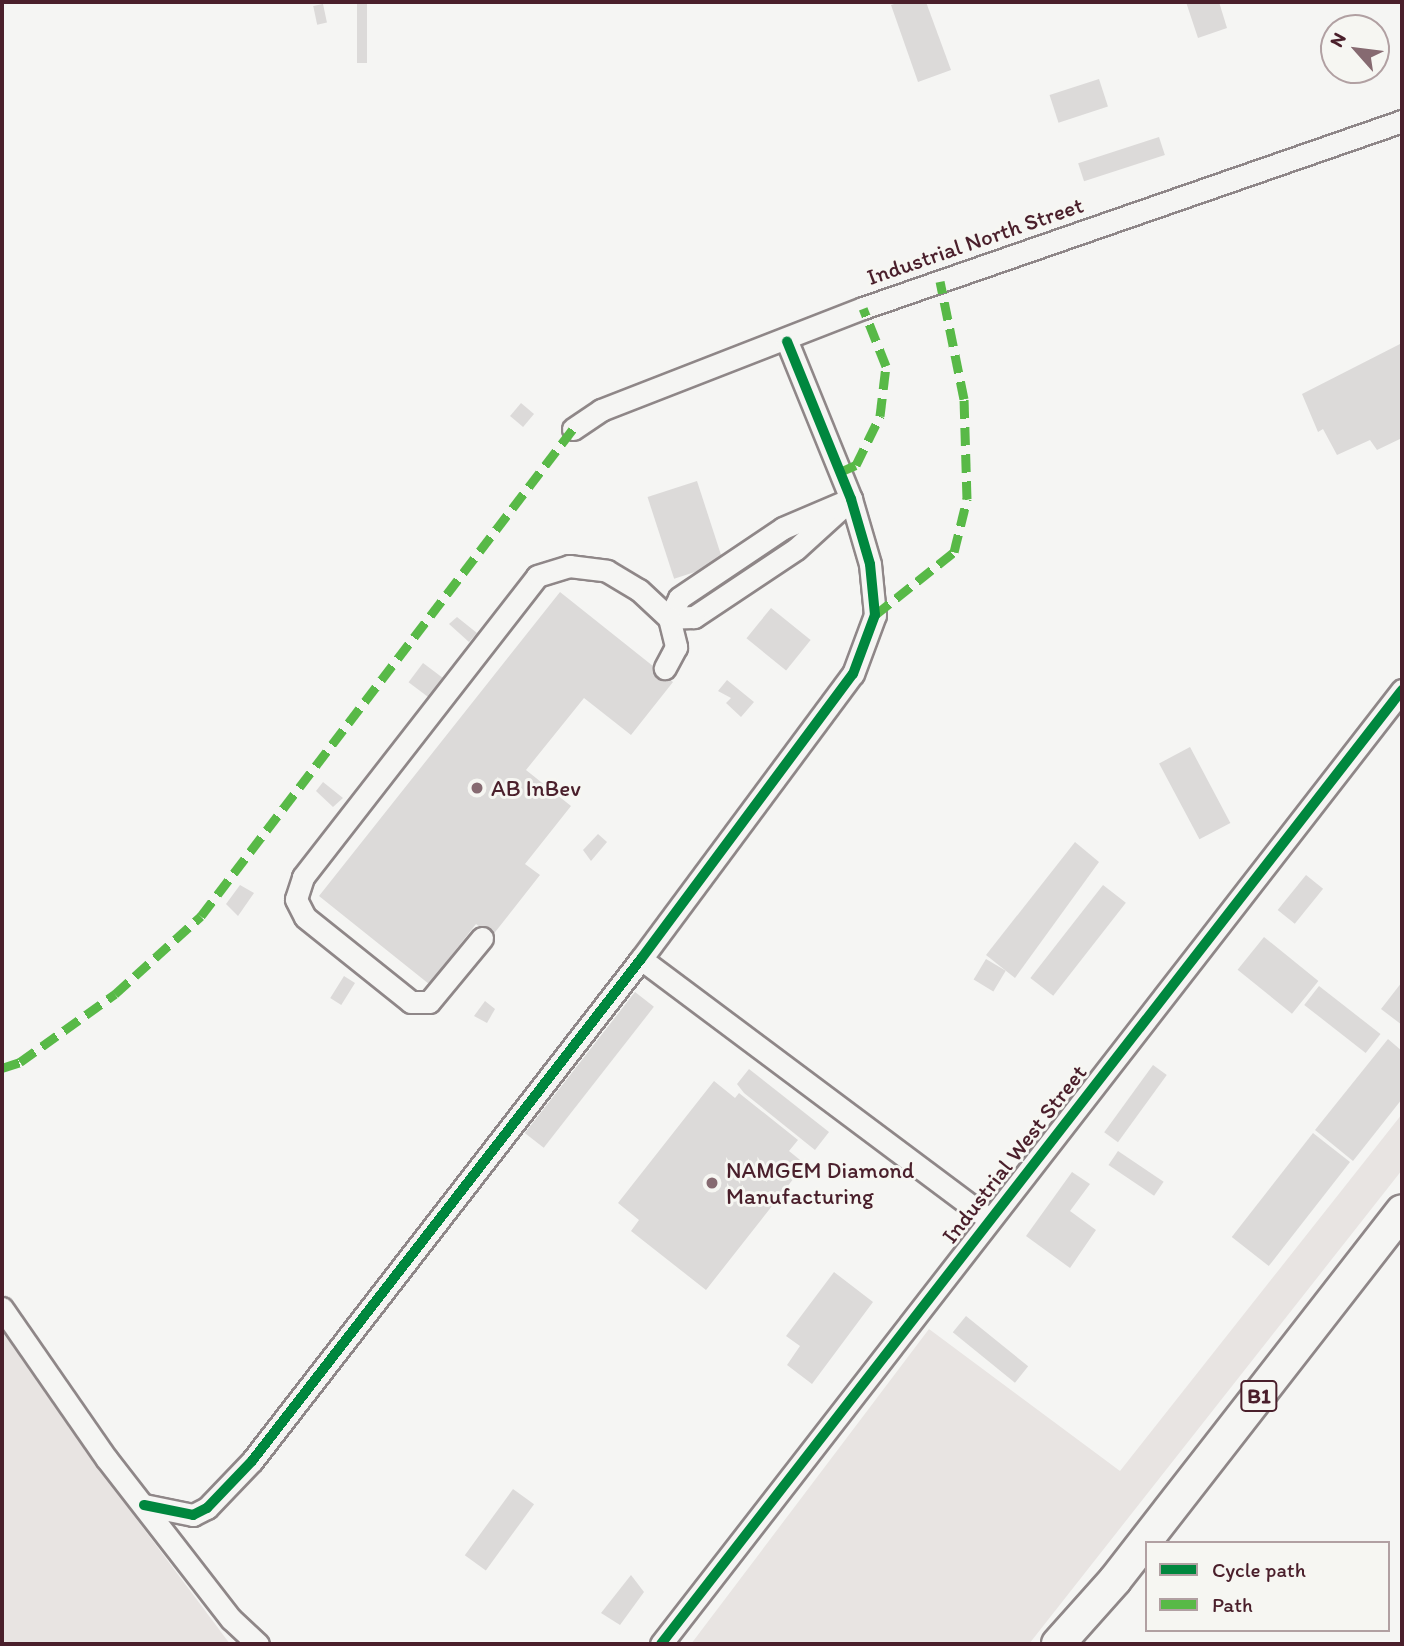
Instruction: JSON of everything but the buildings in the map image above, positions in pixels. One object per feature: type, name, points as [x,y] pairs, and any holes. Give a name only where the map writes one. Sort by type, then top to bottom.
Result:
[{"type":"highway","name":"B1","points":[[1145,1541],[1402,1211]]},
{"type":"highway","name":"B1","points":[[1070,1643],[1145,1541]]},
{"type":"street","name":"Industrial North Street","points":[[573,429],[601,410],[787,341],[863,308],[1402,121]]},
{"type":"street","points":[[144,1505],[193,1516],[252,1461],[641,959],[853,674],[875,615],[870,564],[852,499],[787,341]]},
{"type":"street","points":[[669,618],[694,617],[796,549],[852,499]]},
{"type":"street","points":[[482,938],[429,1002],[411,1002],[305,917],[296,899],[303,877],[537,576],[569,566],[607,571],[639,590],[669,618],[676,647],[665,668]]},
{"type":"street","name":"Industrial West Street","points":[[661,1644],[988,1219],[1402,690]]},
{"type":"street","points":[[641,959],[988,1219]]},
{"type":"street","points":[[2,1308],[144,1505],[231,1619],[258,1644]]},
{"type":"shaded area","points":[[1402,1114],[1402,1170],[1029,1644],[691,1644],[929,1329],[1120,1471]]},
{"type":"shaded area","points":[[2,1319],[135,1517],[230,1644],[2,1644]]},
{"type":"marked path","points":[[875,615],[954,552],[967,499],[964,399],[940,281]]},
{"type":"marked path","points":[[840,472],[856,465],[880,416],[886,366],[863,308]]},
{"type":"marked path","points":[[2,1068],[20,1062],[115,994],[201,916],[573,429]]},
{"type":"cycle path","points":[[144,1505],[193,1515],[207,1508],[252,1461],[641,959],[853,674],[875,615],[870,564],[851,499],[787,341]]},
{"type":"cycle path","points":[[661,1644],[1402,690]]},
{"type":"place","name":"AB InBev","points":[[477,788]]},
{"type":"place","name":"NAMGEM Diamond Manufacturing","points":[[712,1183]]}]
